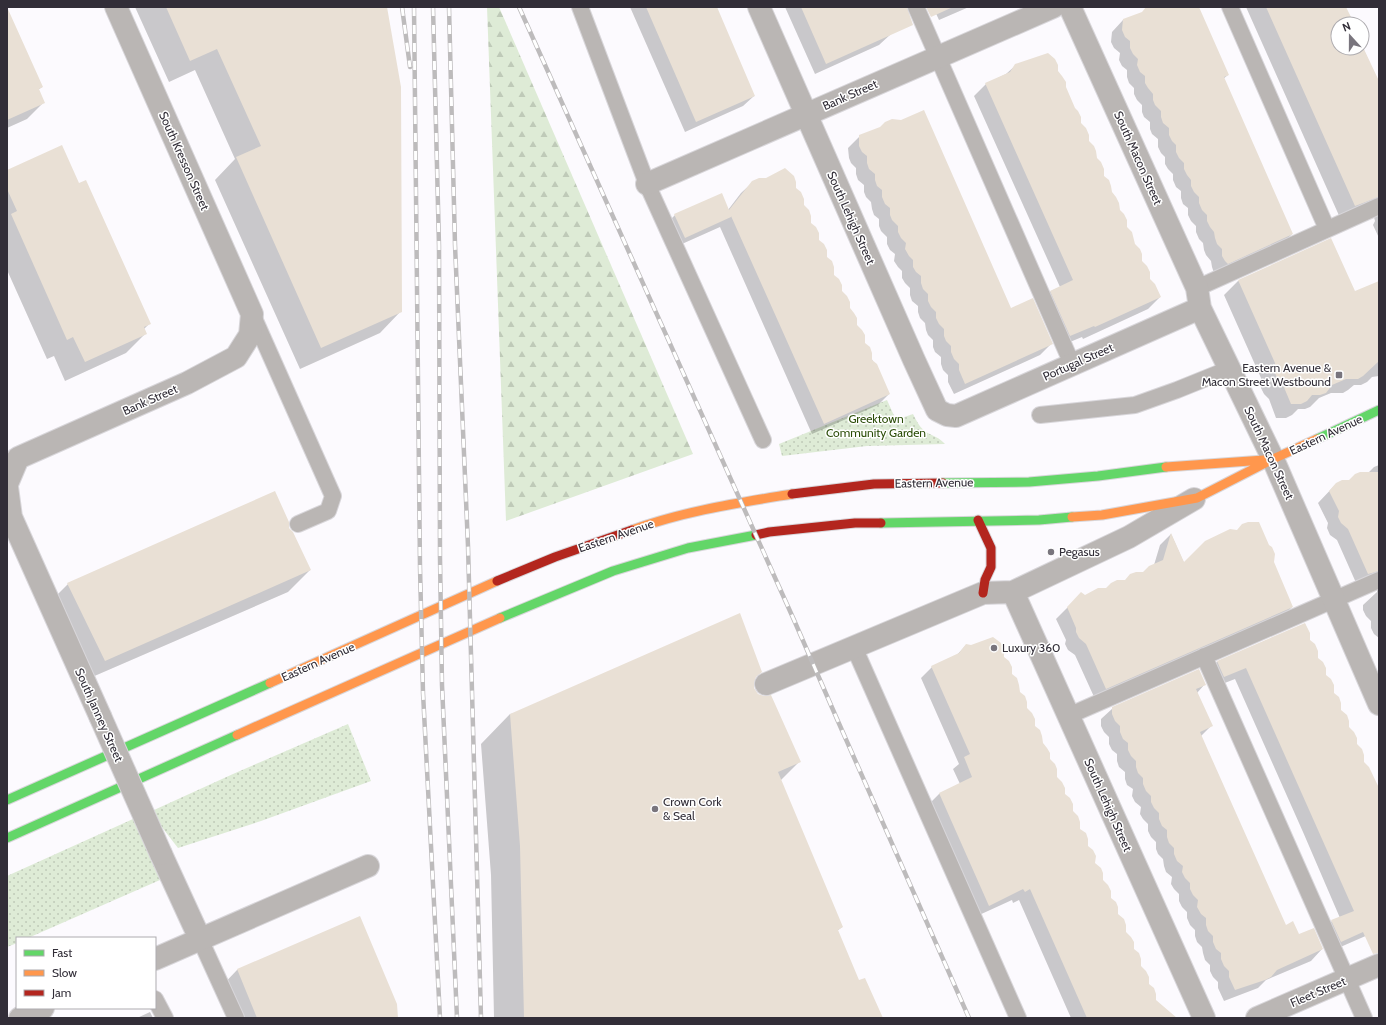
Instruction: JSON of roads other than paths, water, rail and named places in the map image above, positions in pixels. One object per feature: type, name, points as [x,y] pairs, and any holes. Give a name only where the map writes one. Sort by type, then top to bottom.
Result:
[{"type":"main road","name":"Eastern Avenue","points":[[7,838],[534,603],[613,571],[688,548],[769,532],[855,523],[1039,520],[1102,515],[1197,498],[1273,459],[1379,410]]},
{"type":"main road","name":"Eastern Avenue","points":[[7,800],[223,705],[464,596],[555,557],[648,524],[730,504],[810,491],[874,484],[1029,482],[1098,476],[1172,466],[1273,459]]},
{"type":"main road","points":[[978,520],[991,548],[991,567],[985,580],[983,592]]},
{"type":"street","name":"South Kresson Street","points":[[116,7],[252,314]]},
{"type":"street","name":"South Lehigh Street","points":[[759,7],[914,360],[938,410],[947,415],[956,416]]},
{"type":"street","name":"Bank Street","points":[[647,184],[1053,7]]},
{"type":"street","name":"South Macon Street","points":[[1070,7],[1229,368],[1273,459],[1379,704]]},
{"type":"street","name":"Portugal Street","points":[[956,416],[1072,364],[1198,298]]},
{"type":"street","name":"Bank Street","points":[[13,460],[187,383],[236,357],[250,335],[252,314]]},
{"type":"street","name":"South Janney Street","points":[[13,460],[7,486],[11,517],[200,940]]},
{"type":"street","name":"Eastern Avenue","points":[[766,684],[983,592],[1013,592],[1129,537],[1197,498]]},
{"type":"street","name":"South Lehigh Street","points":[[1013,592],[1204,1018]]},
{"type":"street","points":[[156,959],[368,866]]},
{"type":"street","name":"Fleet Street","points":[[1256,1018],[1379,965]]},
{"type":"street","points":[[20,1018],[41,1009]]},
{"type":"lane","points":[[580,7],[647,184],[764,440]]},
{"type":"lane","points":[[916,7],[950,88],[1072,364]]},
{"type":"lane","points":[[1230,7],[1327,229]]},
{"type":"lane","points":[[1198,298],[1327,229],[1379,206]]},
{"type":"lane","points":[[252,314],[333,496],[328,511],[298,524]]},
{"type":"lane","points":[[1040,415],[1135,405],[1177,390],[1229,368]]},
{"type":"lane","points":[[1068,716],[1379,580]]},
{"type":"lane","points":[[854,647],[1018,1018]]},
{"type":"lane","points":[[1204,656],[1364,1018]]},
{"type":"lane","points":[[200,940],[236,1018]]},
{"type":"lane","points":[[156,1001],[165,1018]]},
{"type":"railway","points":[[402,7],[410,67]]},
{"type":"railway","points":[[414,7],[420,567],[423,693],[440,1018]]},
{"type":"railway","points":[[433,7],[439,246],[442,685],[457,1018]]},
{"type":"railway","points":[[449,7],[455,245],[468,546],[481,1018]]},
{"type":"railway","points":[[519,7],[794,620],[969,1018]]},
{"type":"place","name":"Eastern Avenue & Macon Street Westbound","points":[[1339,375]]},
{"type":"place","name":"Pegasus","points":[[1051,552]]},
{"type":"place","name":"Luxury 360","points":[[994,648]]},
{"type":"place","name":"Crown Cork & Seal","points":[[655,809]]},
{"type":"park label","name":"Greektown Community Garden","points":[[876,426]]}]
